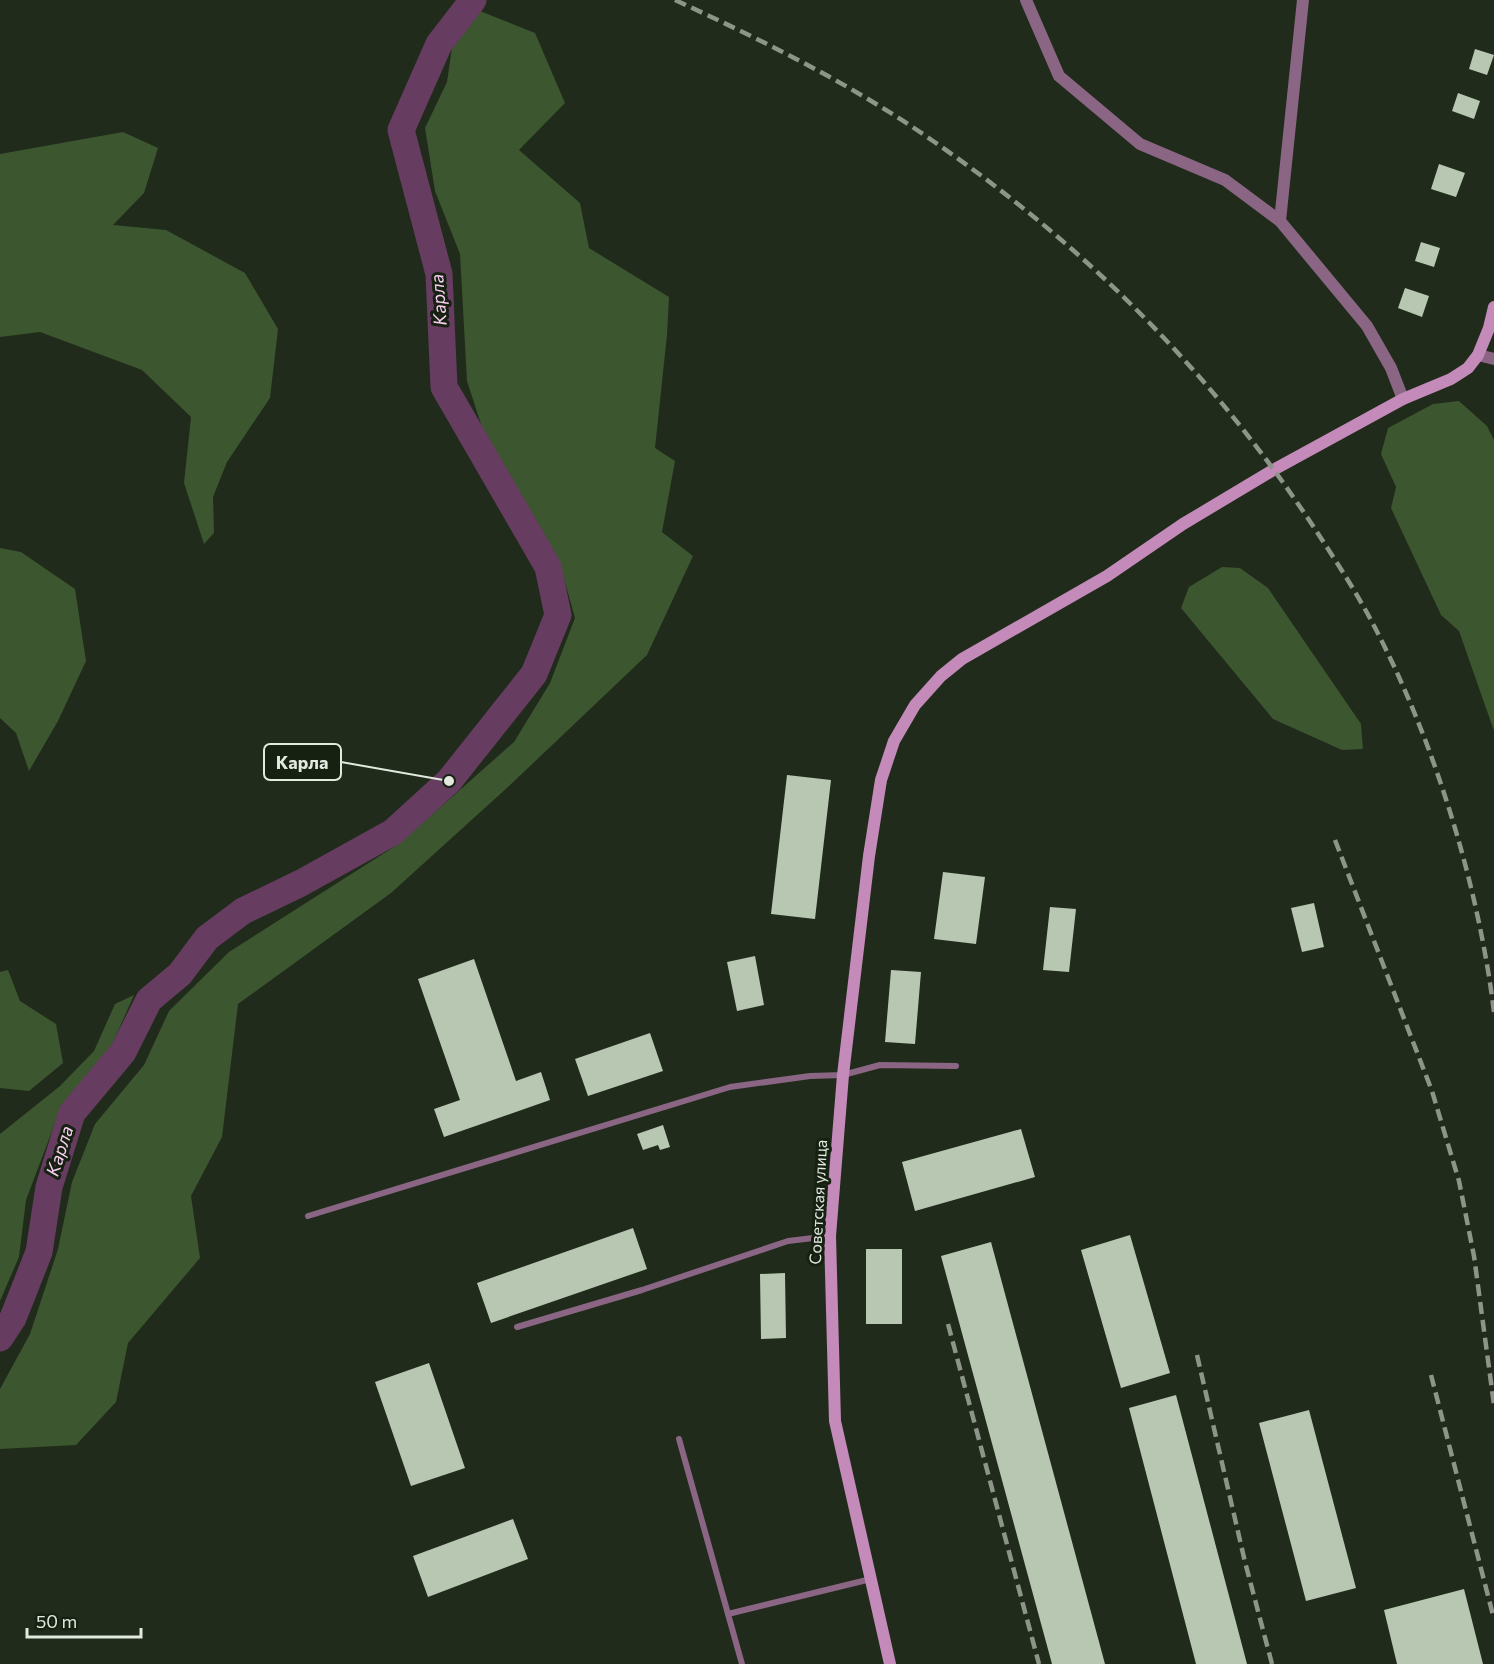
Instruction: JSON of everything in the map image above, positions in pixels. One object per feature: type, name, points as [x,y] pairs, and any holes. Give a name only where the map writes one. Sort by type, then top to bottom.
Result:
[{"type":"street","points":[[1026,0],[1059,76],[1140,144],[1225,180],[1280,221],[1367,326],[1391,368],[1403,399]]},
{"type":"street","points":[[1280,221],[1303,0]]},
{"type":"street","points":[[1494,307],[1489,328],[1478,355],[1494,359]]},
{"type":"street","name":"Советская улица","points":[[890,1664],[835,1421],[830,1236],[843,1075],[869,856],[881,780],[894,741],[915,705],[941,676],[962,658],[1107,576],[1183,524],[1275,469],[1403,399],[1451,379],[1468,368],[1478,355]]},
{"type":"lane","points":[[308,1216],[730,1087],[810,1076],[843,1075],[880,1065],[956,1066]]},
{"type":"lane","points":[[517,1327],[642,1290],[788,1240],[830,1236]]},
{"type":"lane","points":[[679,1439],[742,1664]]},
{"type":"lane","points":[[728,1614],[871,1579]]},
{"type":"green space","points":[[480,11],[535,33],[565,103],[519,150],[580,203],[589,248],[669,297],[655,448],[675,461],[662,532],[693,556],[647,655],[508,787],[391,893],[238,1004],[222,1137],[191,1196],[200,1258],[128,1343],[116,1402],[76,1445],[0,1449],[0,1389],[30,1334],[58,1249],[72,1182],[95,1124],[144,1065],[169,1011],[229,952],[400,843],[514,742],[550,683],[575,618],[559,561],[491,455],[467,381],[460,254],[435,191],[425,128],[447,82],[453,40]]},
{"type":"green space","points":[[123,132],[158,148],[144,193],[113,225],[166,230],[245,273],[278,329],[270,398],[227,462],[213,497],[214,533],[204,544],[184,483],[191,417],[142,370],[40,332],[0,337],[0,154]]},
{"type":"green space","points":[[1459,401],[1487,426],[1494,440],[1494,731],[1459,631],[1441,615],[1391,508],[1396,487],[1381,454],[1388,428],[1433,404]]},
{"type":"green space","points":[[0,548],[21,552],[75,589],[86,661],[58,721],[29,771],[16,733],[0,718]]},
{"type":"green space","points":[[1222,567],[1240,568],[1268,588],[1361,724],[1363,749],[1342,750],[1273,719],[1181,608],[1189,587]]},
{"type":"green space","points":[[8,970],[20,1001],[56,1024],[63,1063],[29,1091],[0,1088],[0,972]]},
{"type":"green space","points":[[134,995],[108,1054],[60,1110],[26,1200],[19,1257],[0,1301],[0,1134],[60,1086],[94,1051],[115,1004]]},
{"type":"building","points":[[1475,49],[1494,55],[1487,75],[1469,69]]},
{"type":"building","points":[[1458,93],[1480,101],[1474,119],[1452,111]]},
{"type":"building","points":[[1439,164],[1465,173],[1456,197],[1431,189]]},
{"type":"building","points":[[1421,242],[1440,248],[1434,267],[1415,261]]},
{"type":"building","points":[[1405,288],[1429,296],[1422,317],[1398,308]]},
{"type":"building","points":[[787,775],[831,780],[815,919],[771,914]]},
{"type":"building","points":[[943,872],[985,877],[976,944],[934,939]]},
{"type":"building","points":[[1314,903],[1324,947],[1302,952],[1291,908]]},
{"type":"building","points":[[1050,907],[1076,909],[1069,972],[1043,970]]},
{"type":"building","points":[[755,956],[764,1005],[737,1011],[727,962]]},
{"type":"building","points":[[474,959],[516,1081],[541,1072],[550,1100],[444,1137],[434,1109],[460,1100],[418,979]]},
{"type":"building","points":[[891,970],[921,972],[915,1044],[885,1042]]},
{"type":"building","points":[[650,1033],[663,1071],[588,1096],[575,1059]]},
{"type":"building","points":[[663,1125],[670,1147],[660,1150],[658,1145],[643,1150],[637,1134]]},
{"type":"building","points":[[1021,1129],[1035,1177],[915,1211],[902,1162]]},
{"type":"building","points":[[633,1228],[647,1269],[491,1323],[477,1283]]},
{"type":"building","points":[[1130,1235],[1170,1373],[1121,1388],[1081,1250]]},
{"type":"building","points":[[991,1242],[1105,1664],[1052,1664],[941,1256]]},
{"type":"building","points":[[866,1249],[902,1249],[902,1324],[866,1324]]},
{"type":"building","points":[[785,1273],[786,1338],[761,1339],[760,1274]]},
{"type":"building","points":[[429,1363],[465,1468],[411,1486],[375,1382]]},
{"type":"building","points":[[1176,1395],[1247,1664],[1196,1664],[1129,1408]]},
{"type":"building","points":[[1309,1410],[1356,1588],[1306,1601],[1259,1423]]},
{"type":"building","points":[[513,1519],[528,1559],[428,1597],[413,1556]]},
{"type":"building","points":[[1464,1589],[1483,1664],[1397,1664],[1384,1610]]},
{"type":"waterway","name":"Карла","points":[[0,1338],[13,1318],[39,1252],[49,1187],[72,1113],[123,1052],[149,1000],[180,974],[207,938],[243,911],[301,883],[393,832],[449,781],[534,674],[558,615],[548,567],[444,387],[439,274],[401,130],[439,44],[473,0]]},
{"type":"railway","points":[[675,0],[742,31],[840,83],[903,121],[989,181],[1042,223],[1141,314],[1230,414],[1272,467],[1350,584],[1394,666],[1415,713],[1450,811],[1464,862],[1477,912],[1494,1012]]},
{"type":"railway","points":[[1335,840],[1432,1091],[1459,1181],[1474,1256],[1494,1405]]},
{"type":"railway","points":[[948,1324],[1039,1664]]},
{"type":"railway","points":[[1197,1355],[1245,1562],[1272,1664]]},
{"type":"railway","points":[[1431,1375],[1494,1619]]},
{"type":"place","name":"Карла","points":[[449,781]]}]
